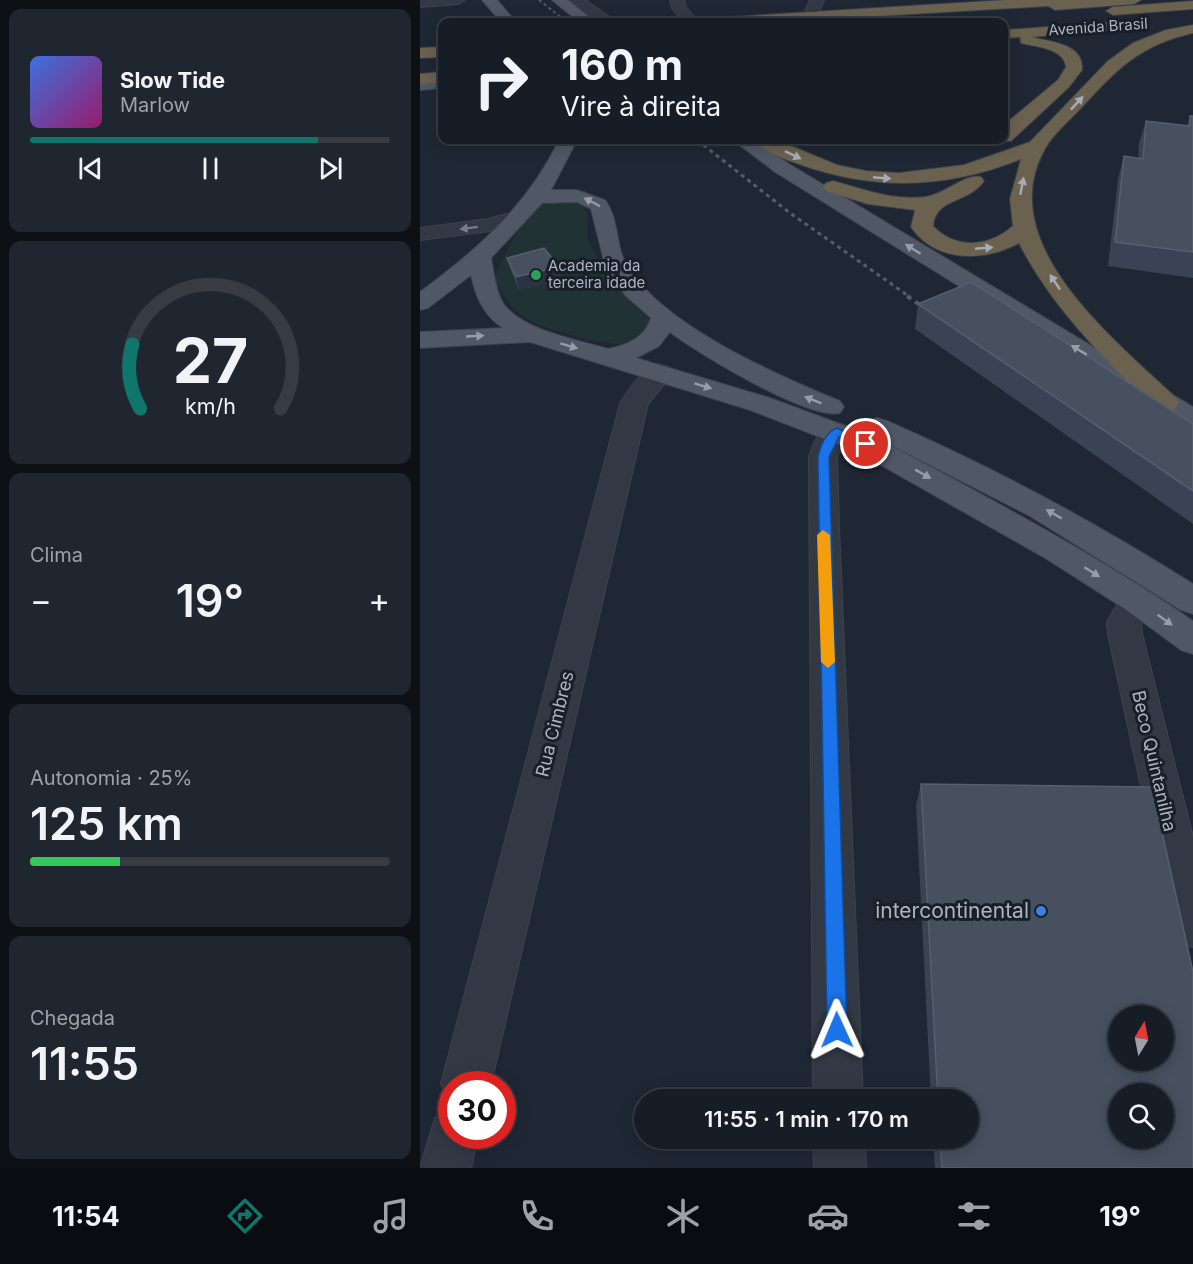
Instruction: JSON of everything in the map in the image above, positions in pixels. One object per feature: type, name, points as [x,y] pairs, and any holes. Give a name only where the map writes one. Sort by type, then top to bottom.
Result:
[{"type":"highway","name":"Avenida Brasil","points":[[791,18],[1076,0]]},
{"type":"highway","name":"Avenida Brasil","points":[[901,18],[1134,0]]},
{"type":"highway","name":"Avenida Brasil","points":[[1008,19],[1193,4]]},
{"type":"highway","name":"Avenida Brasil","points":[[1008,30],[1190,24]]},
{"type":"highway","name":"Avenida Brasil","points":[[1008,36],[1190,24]]},
{"type":"highway","points":[[1165,403],[1084,324],[1039,258],[1021,218],[1021,191],[1037,146],[1127,51],[1190,24]]},
{"type":"highway","points":[[1008,133],[1028,112],[1068,81],[1074,72],[1075,63],[1063,45],[1066,39],[1085,35],[1114,38],[1121,41],[1127,51]]},
{"type":"highway","points":[[1008,37],[1036,41],[1065,50]]},
{"type":"highway","points":[[420,54],[438,52]]},
{"type":"highway","points":[[420,60],[438,58]]},
{"type":"highway","points":[[420,72],[438,70]]},
{"type":"highway","points":[[420,79],[438,77]]},
{"type":"highway","points":[[772,144],[802,159],[853,174],[916,179],[965,173],[1037,146]]},
{"type":"highway","points":[[782,168],[873,200],[906,203],[935,201],[962,190],[987,166],[1000,144]]},
{"type":"highway","points":[[935,201],[924,212],[922,227],[933,240],[941,244],[970,249],[1001,246],[1014,239],[1025,227]]},
{"type":"main road","points":[[489,0],[505,18]]},
{"type":"main road","points":[[559,0],[583,18]]},
{"type":"main road","points":[[420,49],[438,47]]},
{"type":"main road","points":[[420,85],[438,83]]},
{"type":"main road","points":[[420,303],[480,258],[517,218],[554,173],[566,144]]},
{"type":"main road","points":[[748,144],[782,168],[1193,419]]},
{"type":"main road","points":[[536,197],[580,197],[597,203],[602,209],[610,252],[617,269],[664,316],[723,355],[792,392],[906,440],[1023,497],[1116,549],[1193,601]]},
{"type":"main road","points":[[480,258],[487,299],[497,313],[531,334],[760,404],[866,444],[1056,550],[1137,600],[1193,640]]},
{"type":"main road","points":[[608,357],[644,346],[658,331],[664,316]]},
{"type":"main road","points":[[420,340],[531,334]]},
{"type":"street","points":[[420,3],[458,0]]},
{"type":"street","points":[[576,0],[600,18]]},
{"type":"street","points":[[677,0],[679,8],[688,18]]},
{"type":"street","points":[[810,17],[816,0]]},
{"type":"street","points":[[420,234],[490,225],[517,218]]},
{"type":"street","points":[[420,340],[420,346]]},
{"type":"street","name":"Rua Cimbres","points":[[469,1071],[634,404],[641,391],[660,373]]},
{"type":"street","points":[[837,432],[826,447],[824,457],[823,527],[838,1089]]},
{"type":"street","name":"Beco Quintanilha","points":[[1137,600],[1124,622],[1125,634],[1193,925]]},
{"type":"street","points":[[445,1168],[450,1149]]},
{"type":"street","points":[[839,1149],[840,1168]]},
{"type":"shaded area","points":[[564,201],[580,204],[588,214],[587,239],[610,278],[651,321],[638,346],[576,336],[528,320],[511,305],[495,279],[512,241],[530,214],[542,205]]},
{"type":"building","points":[[1190,116],[1193,116],[1193,252],[1115,242],[1124,156],[1143,159],[1146,121],[1190,126]]},
{"type":"building","points":[[544,248],[559,267],[516,277],[507,258]]},
{"type":"building","points":[[971,282],[1193,424],[1193,491],[918,304]]},
{"type":"building","name":"intercontinental","points":[[921,784],[1152,787],[1193,972],[1193,1168],[942,1168],[941,1149],[979,1149],[979,1089],[937,1089]]},
{"type":"railway","points":[[539,0],[562,18]]},
{"type":"railway","points":[[702,144],[790,213],[910,297]]},
{"type":"railway","points":[[907,296],[933,314]]},
{"type":"slow traffic","points":[[823,535],[828,662]]},
{"type":"place","name":"Academia da terceira idade","points":[[536,275]]},
{"type":"place","name":"intercontinental","points":[[1041,911]]},
{"type":"route","points":[[837,1030],[823,527],[824,457],[826,447],[837,432],[866,444]]}]
